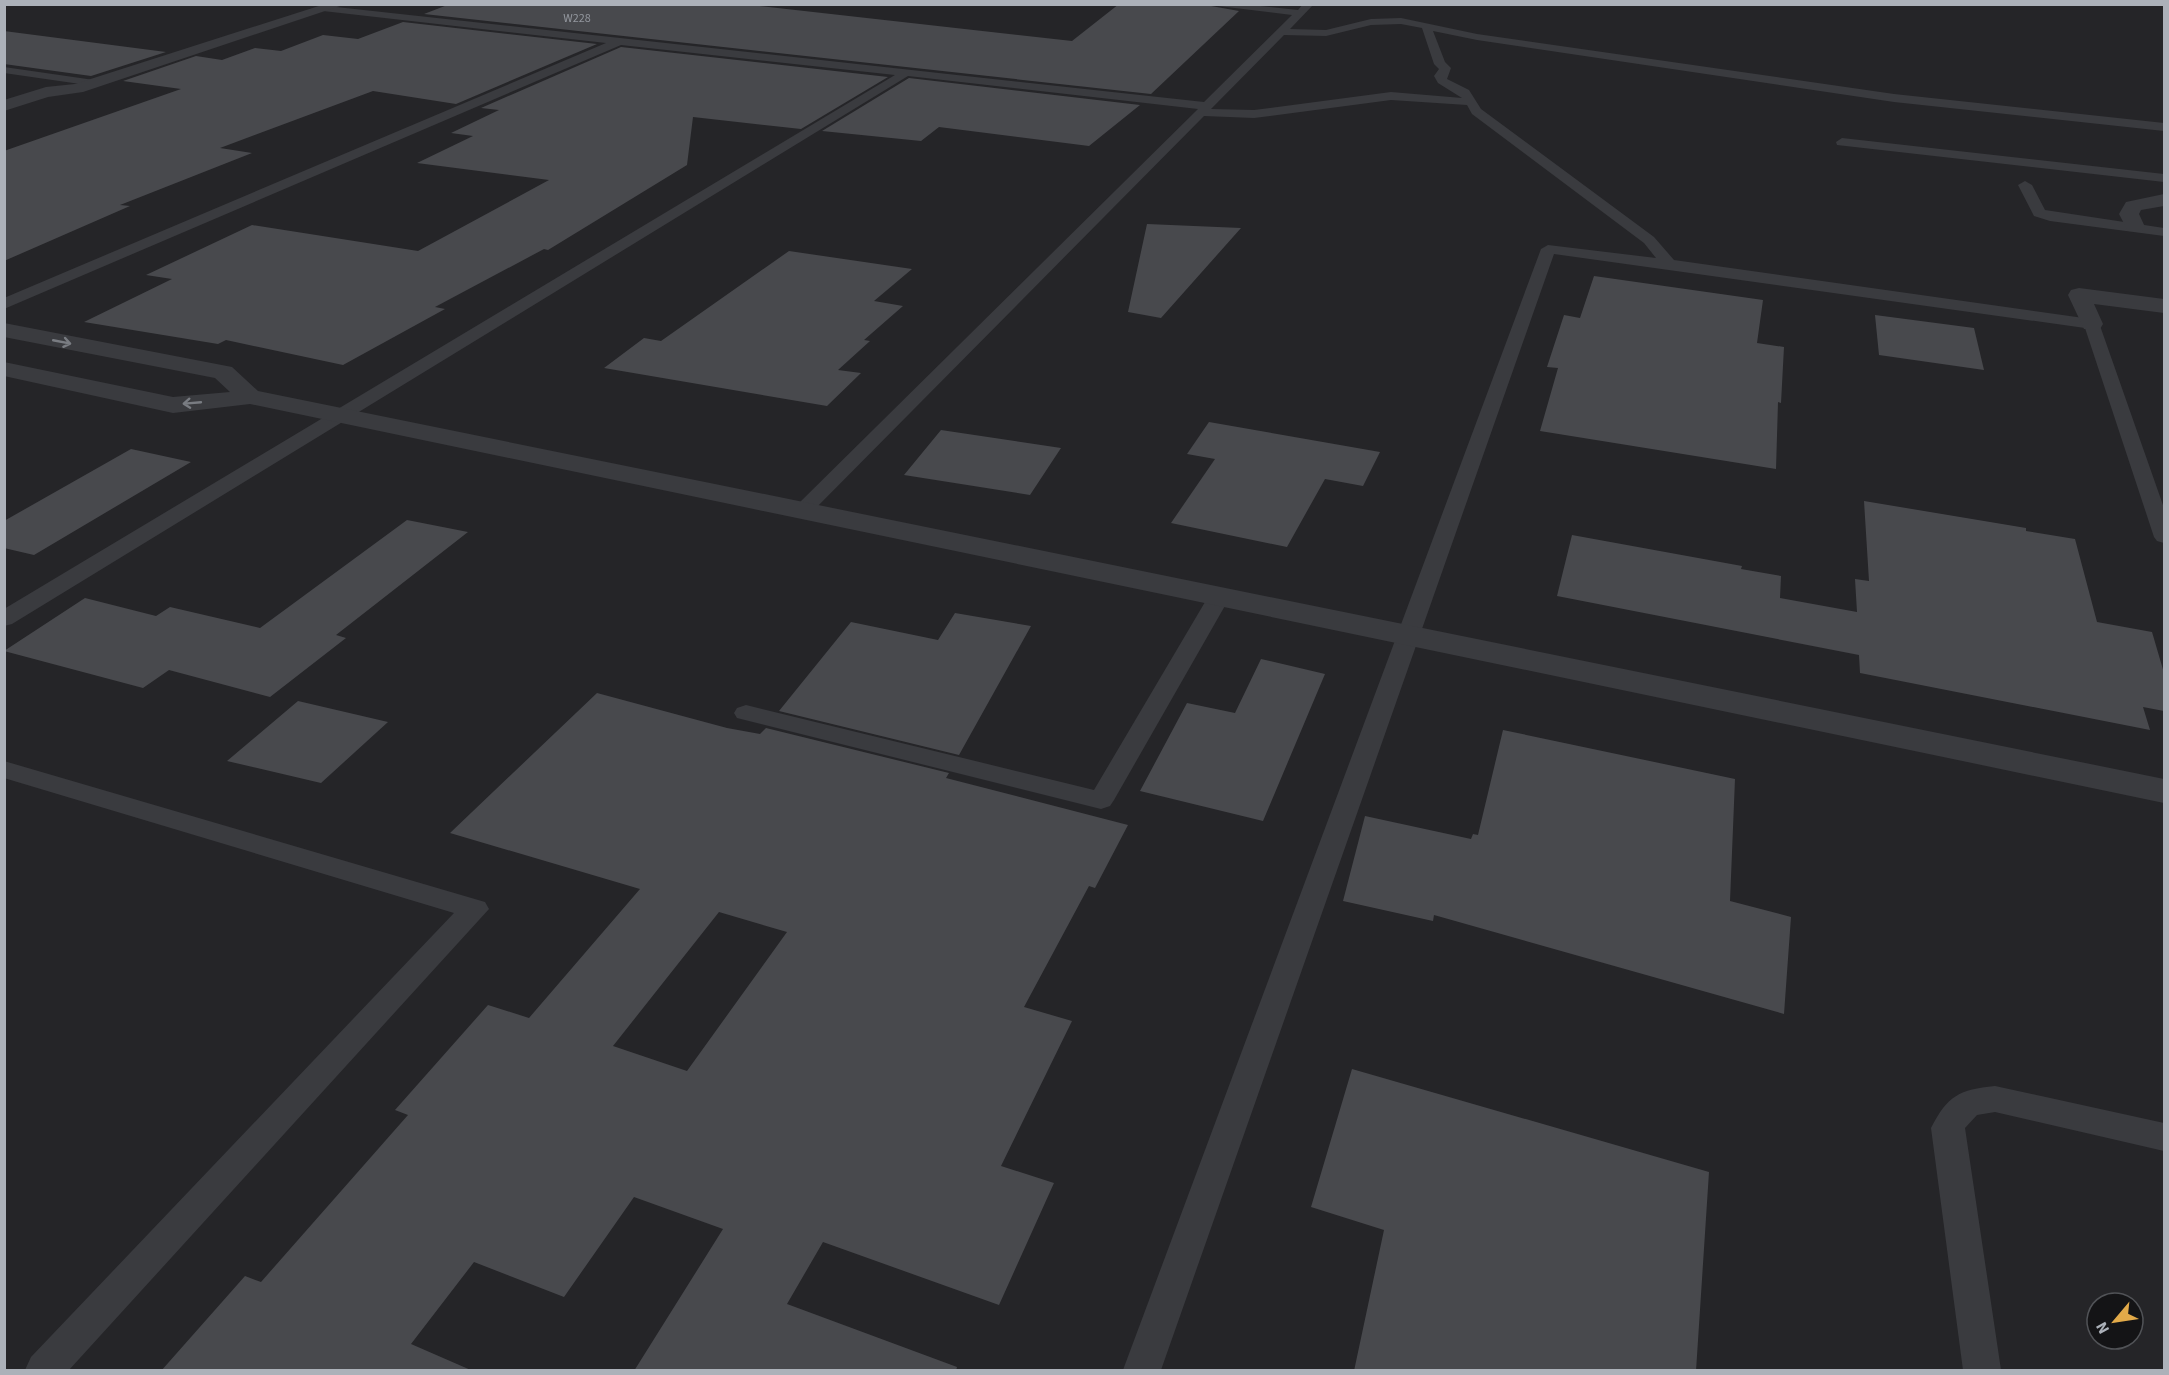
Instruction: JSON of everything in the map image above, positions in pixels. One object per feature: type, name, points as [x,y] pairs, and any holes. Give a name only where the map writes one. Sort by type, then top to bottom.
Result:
[{"type":"street","points":[[4,106],[46,92],[77,89],[334,7]]},
{"type":"street","points":[[4,118],[66,98],[77,89]]},
{"type":"street","points":[[2135,227],[2129,214],[2133,206],[2164,200]]},
{"type":"street","points":[[2092,324],[2079,295],[2164,306]]},
{"type":"street","points":[[4,330],[224,372],[250,398]]},
{"type":"street","points":[[4,369],[173,405],[250,398],[2164,791]]},
{"type":"lane","points":[[1215,5],[1305,9]]},
{"type":"lane","points":[[334,7],[1254,114],[1391,96],[1471,102]]},
{"type":"lane","points":[[802,511],[1305,9]]},
{"type":"lane","points":[[1281,32],[1326,33],[1381,21],[1401,21],[1567,51],[1894,98],[2164,127]]},
{"type":"lane","points":[[1426,26],[1440,64],[1445,68],[1440,78],[1460,88],[1476,111],[1659,252]]},
{"type":"lane","points":[[4,304],[620,41]]},
{"type":"lane","points":[[4,70],[94,83]]},
{"type":"lane","points":[[4,619],[906,73]]},
{"type":"lane","points":[[1842,142],[2164,178]]},
{"type":"lane","points":[[2025,184],[2039,213],[2050,218],[2164,232]]},
{"type":"lane","points":[[1142,1371],[1548,249],[1659,252],[2092,324],[2164,537]]},
{"type":"lane","points":[[746,713],[1101,800],[1219,597]]},
{"type":"lane","points":[[4,769],[475,909],[44,1371]]},
{"type":"lane","points":[[1982,1371],[1948,1128],[1956,1111],[1968,1102],[1995,1099],[2164,1137]]},
{"type":"shaded area","points":[[5,5],[2164,5],[2164,1370],[5,1370]]},
{"type":"building","points":[[450,4],[741,4],[1072,41],[1119,4],[1200,4],[1239,11],[1151,94],[424,14]]},
{"type":"building","points":[[403,22],[597,44],[456,104],[373,91],[220,148],[252,153],[120,205],[130,206],[4,261],[4,151],[181,89],[123,81],[196,56],[222,60],[255,48],[281,51],[323,35],[358,39]]},
{"type":"building","points":[[4,31],[166,52],[91,76],[4,64]]},
{"type":"building","points":[[621,47],[888,77],[801,129],[693,117],[687,165],[548,250],[544,249],[435,307],[445,309],[343,365],[226,340],[218,344],[84,322],[172,279],[146,275],[252,225],[418,251],[549,180],[417,163],[473,136],[451,133],[499,110],[481,108]]},
{"type":"building","points":[[909,78],[1140,105],[1089,146],[939,127],[921,141],[822,131]]},
{"type":"building","points":[[1147,224],[1241,228],[1161,318],[1128,312]]},
{"type":"building","points":[[789,251],[912,269],[874,301],[903,306],[864,340],[870,341],[838,370],[861,373],[827,406],[604,368],[644,338],[661,341]]},
{"type":"building","points":[[1594,276],[1763,300],[1757,343],[1784,347],[1781,403],[1778,402],[1776,469],[1540,431],[1558,368],[1547,367],[1564,315],[1580,318]]},
{"type":"building","points":[[1875,315],[1974,328],[1984,370],[1879,355]]},
{"type":"building","points":[[1209,422],[1380,452],[1363,486],[1325,479],[1287,547],[1171,523],[1215,459],[1187,454]]},
{"type":"building","points":[[941,430],[1061,448],[1030,495],[904,475]]},
{"type":"building","points":[[131,449],[191,462],[34,555],[4,548],[4,521]]},
{"type":"building","points":[[1864,501],[2026,528],[2026,531],[2075,539],[2097,622],[2152,632],[2164,673],[2164,711],[2143,707],[2150,730],[1860,673],[1859,655],[1557,596],[1572,535],[1742,566],[1741,569],[1781,576],[1780,598],[1857,612],[1855,579],[1869,581]]},
{"type":"building","points":[[407,520],[468,532],[336,635],[346,638],[270,697],[169,670],[143,688],[4,651],[85,598],[156,616],[170,607],[260,628]]},
{"type":"building","points":[[955,613],[1031,626],[959,755],[779,711],[851,622],[938,640]]},
{"type":"building","points":[[1261,659],[1325,674],[1263,821],[1140,791],[1187,703],[1235,713]]},
{"type":"building","points":[[597,693],[727,728],[760,734],[766,728],[949,773],[946,778],[1128,825],[1095,888],[1089,886],[1024,1007],[1072,1021],[1001,1166],[1054,1183],[999,1305],[823,1242],[787,1304],[957,1367],[956,1371],[634,1371],[723,1229],[634,1197],[564,1297],[474,1262],[411,1344],[473,1371],[161,1371],[245,1276],[261,1282],[408,1115],[395,1110],[488,1005],[529,1018],[640,889],[450,833]],"holes":[[[719,912],[787,932],[687,1071],[613,1046]]]},
{"type":"building","points":[[298,701],[388,722],[321,783],[227,761]]},
{"type":"building","points":[[1503,730],[1735,779],[1730,901],[1791,917],[1784,1014],[1434,915],[1433,921],[1343,901],[1365,816],[1471,839],[1473,834],[1478,835]]},
{"type":"building","points":[[1352,1069],[1709,1172],[1696,1371],[1354,1371],[1384,1230],[1311,1207]]}]
